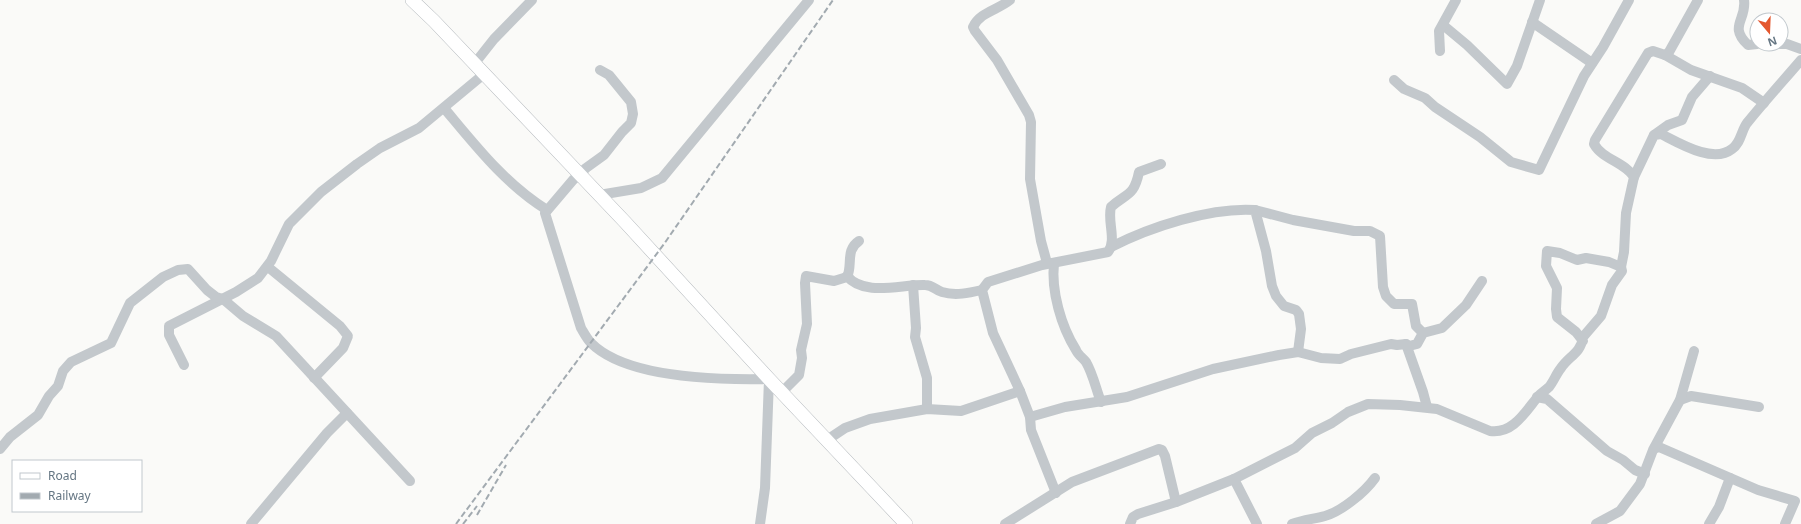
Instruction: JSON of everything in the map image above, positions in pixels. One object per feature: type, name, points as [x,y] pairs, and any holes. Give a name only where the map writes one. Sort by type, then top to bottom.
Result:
[{"type":"main road","points":[[412,0],[599,195],[906,524]]},
{"type":"street","points":[[599,195],[642,188],[662,178],[809,0]]},
{"type":"street","points":[[1010,0],[976,20],[973,27],[974,31],[997,60],[1029,115],[1031,122],[1030,179],[1040,241],[1050,263],[1062,319],[1076,352],[1085,361],[1101,402]]},
{"type":"street","points":[[1440,51],[1439,31],[1456,0]]},
{"type":"street","points":[[1443,25],[1467,45],[1507,84],[1517,66],[1540,0]]},
{"type":"street","points":[[1394,80],[1404,89],[1425,98],[1435,107],[1480,137],[1511,162],[1539,170],[1584,76],[1629,0]]},
{"type":"street","points":[[1665,55],[1671,50],[1698,0]]},
{"type":"street","points":[[1744,0],[1745,7],[1738,26],[1739,32],[1749,45]]},
{"type":"street","points":[[474,63],[529,1]]},
{"type":"street","points":[[1532,22],[1592,63]]},
{"type":"street","points":[[1789,45],[1801,49]]},
{"type":"street","points":[[1634,177],[1626,168],[1601,153],[1594,144],[1648,53],[1653,52],[1665,55],[1691,70],[1742,88],[1764,103]]},
{"type":"street","points":[[1654,135],[1661,134],[1703,154],[1721,154],[1732,150],[1738,143],[1746,125],[1801,60]]},
{"type":"street","points":[[600,70],[609,75],[631,102],[633,107],[633,120],[604,155],[579,175],[545,213],[581,328],[590,343],[603,353],[634,366],[653,371],[724,380],[770,379],[765,488],[760,524]]},
{"type":"street","points":[[184,365],[169,335],[169,326],[223,299],[258,278],[268,267],[289,224],[311,202],[357,164],[380,148],[419,128],[484,74]]},
{"type":"street","points":[[1130,524],[1133,517],[1138,514],[1176,502],[1234,479],[1295,448],[1312,433],[1332,423],[1348,412],[1368,404],[1427,407],[1437,409],[1478,427],[1498,432],[1505,430],[1514,424],[1525,414],[1537,397],[1548,388],[1560,368],[1574,356],[1583,337],[1591,325],[1601,316],[1612,285],[1622,271],[1621,267],[1624,252],[1626,213],[1634,177],[1654,135],[1668,125],[1682,120],[1692,97],[1710,76]]},
{"type":"street","points":[[444,108],[485,157],[506,178],[531,200],[548,210]]},
{"type":"street","points":[[847,276],[853,282],[870,288],[913,284],[931,285],[939,292],[963,294],[982,290],[988,282],[1050,263],[1105,254],[1111,247],[1111,207],[1129,195],[1137,183],[1139,172],[1161,164]]},
{"type":"street","points":[[1111,247],[1143,232],[1204,214],[1236,209],[1255,210],[1293,220],[1354,231],[1370,231],[1380,236],[1383,287],[1386,296],[1394,304],[1412,304],[1416,326],[1423,333]]},
{"type":"street","points":[[1255,210],[1266,251],[1272,286],[1276,296],[1284,306],[1296,310],[1299,314],[1301,332],[1298,352]]},
{"type":"street","points":[[782,392],[799,375],[802,358],[801,350],[807,324],[806,276],[834,281],[844,279],[847,276],[850,253],[858,241]]},
{"type":"street","points":[[1582,341],[1576,332],[1558,317],[1556,309],[1557,288],[1546,266],[1547,251],[1560,253],[1577,260],[1586,258],[1609,262],[1621,267]]},
{"type":"street","points":[[268,267],[340,326],[348,336],[344,348],[314,378]]},
{"type":"street","points":[[0,449],[10,437],[38,415],[49,396],[58,386],[63,371],[71,362],[111,342],[130,303],[163,277],[178,270],[188,269],[207,290],[216,297],[223,299],[243,316],[276,336],[347,414],[389,456],[410,481]]},
{"type":"street","points":[[1030,417],[1065,407],[1127,397],[1213,369],[1298,352],[1321,358],[1340,359],[1351,354],[1391,344],[1406,344],[1409,346],[1417,344],[1423,333],[1442,328],[1466,305],[1482,281]]},
{"type":"street","points":[[913,284],[916,328],[915,336],[927,378],[927,409]]},
{"type":"street","points":[[982,290],[993,334],[1020,391],[1030,417],[1031,430],[1056,493]]},
{"type":"street","points":[[1406,344],[1427,407]]},
{"type":"street","points":[[1596,524],[1610,521],[1640,484],[1653,450],[1656,448],[1680,400],[1694,351]]},
{"type":"street","points":[[827,440],[845,428],[870,419],[927,409],[961,411],[1020,391]]},
{"type":"street","points":[[1680,400],[1691,396],[1759,407]]},
{"type":"street","points":[[1537,397],[1547,399],[1607,451],[1623,460],[1635,470],[1645,474]]},
{"type":"street","points":[[251,524],[308,454],[347,414]]},
{"type":"street","points":[[1656,448],[1659,447],[1758,490],[1795,501],[1785,524]]},
{"type":"street","points":[[1005,524],[1072,482],[1092,473],[1159,449],[1162,450],[1165,456],[1176,502]]},
{"type":"street","points":[[1292,524],[1303,519],[1326,516],[1342,508],[1365,490],[1375,478]]},
{"type":"street","points":[[1709,524],[1719,507],[1730,478]]},
{"type":"street","points":[[1234,479],[1257,524]]},
{"type":"railway","points":[[456,524],[664,244],[833,0]]},
{"type":"railway","points":[[477,515],[506,465]]},
{"type":"railway","points":[[463,524],[477,506]]}]
